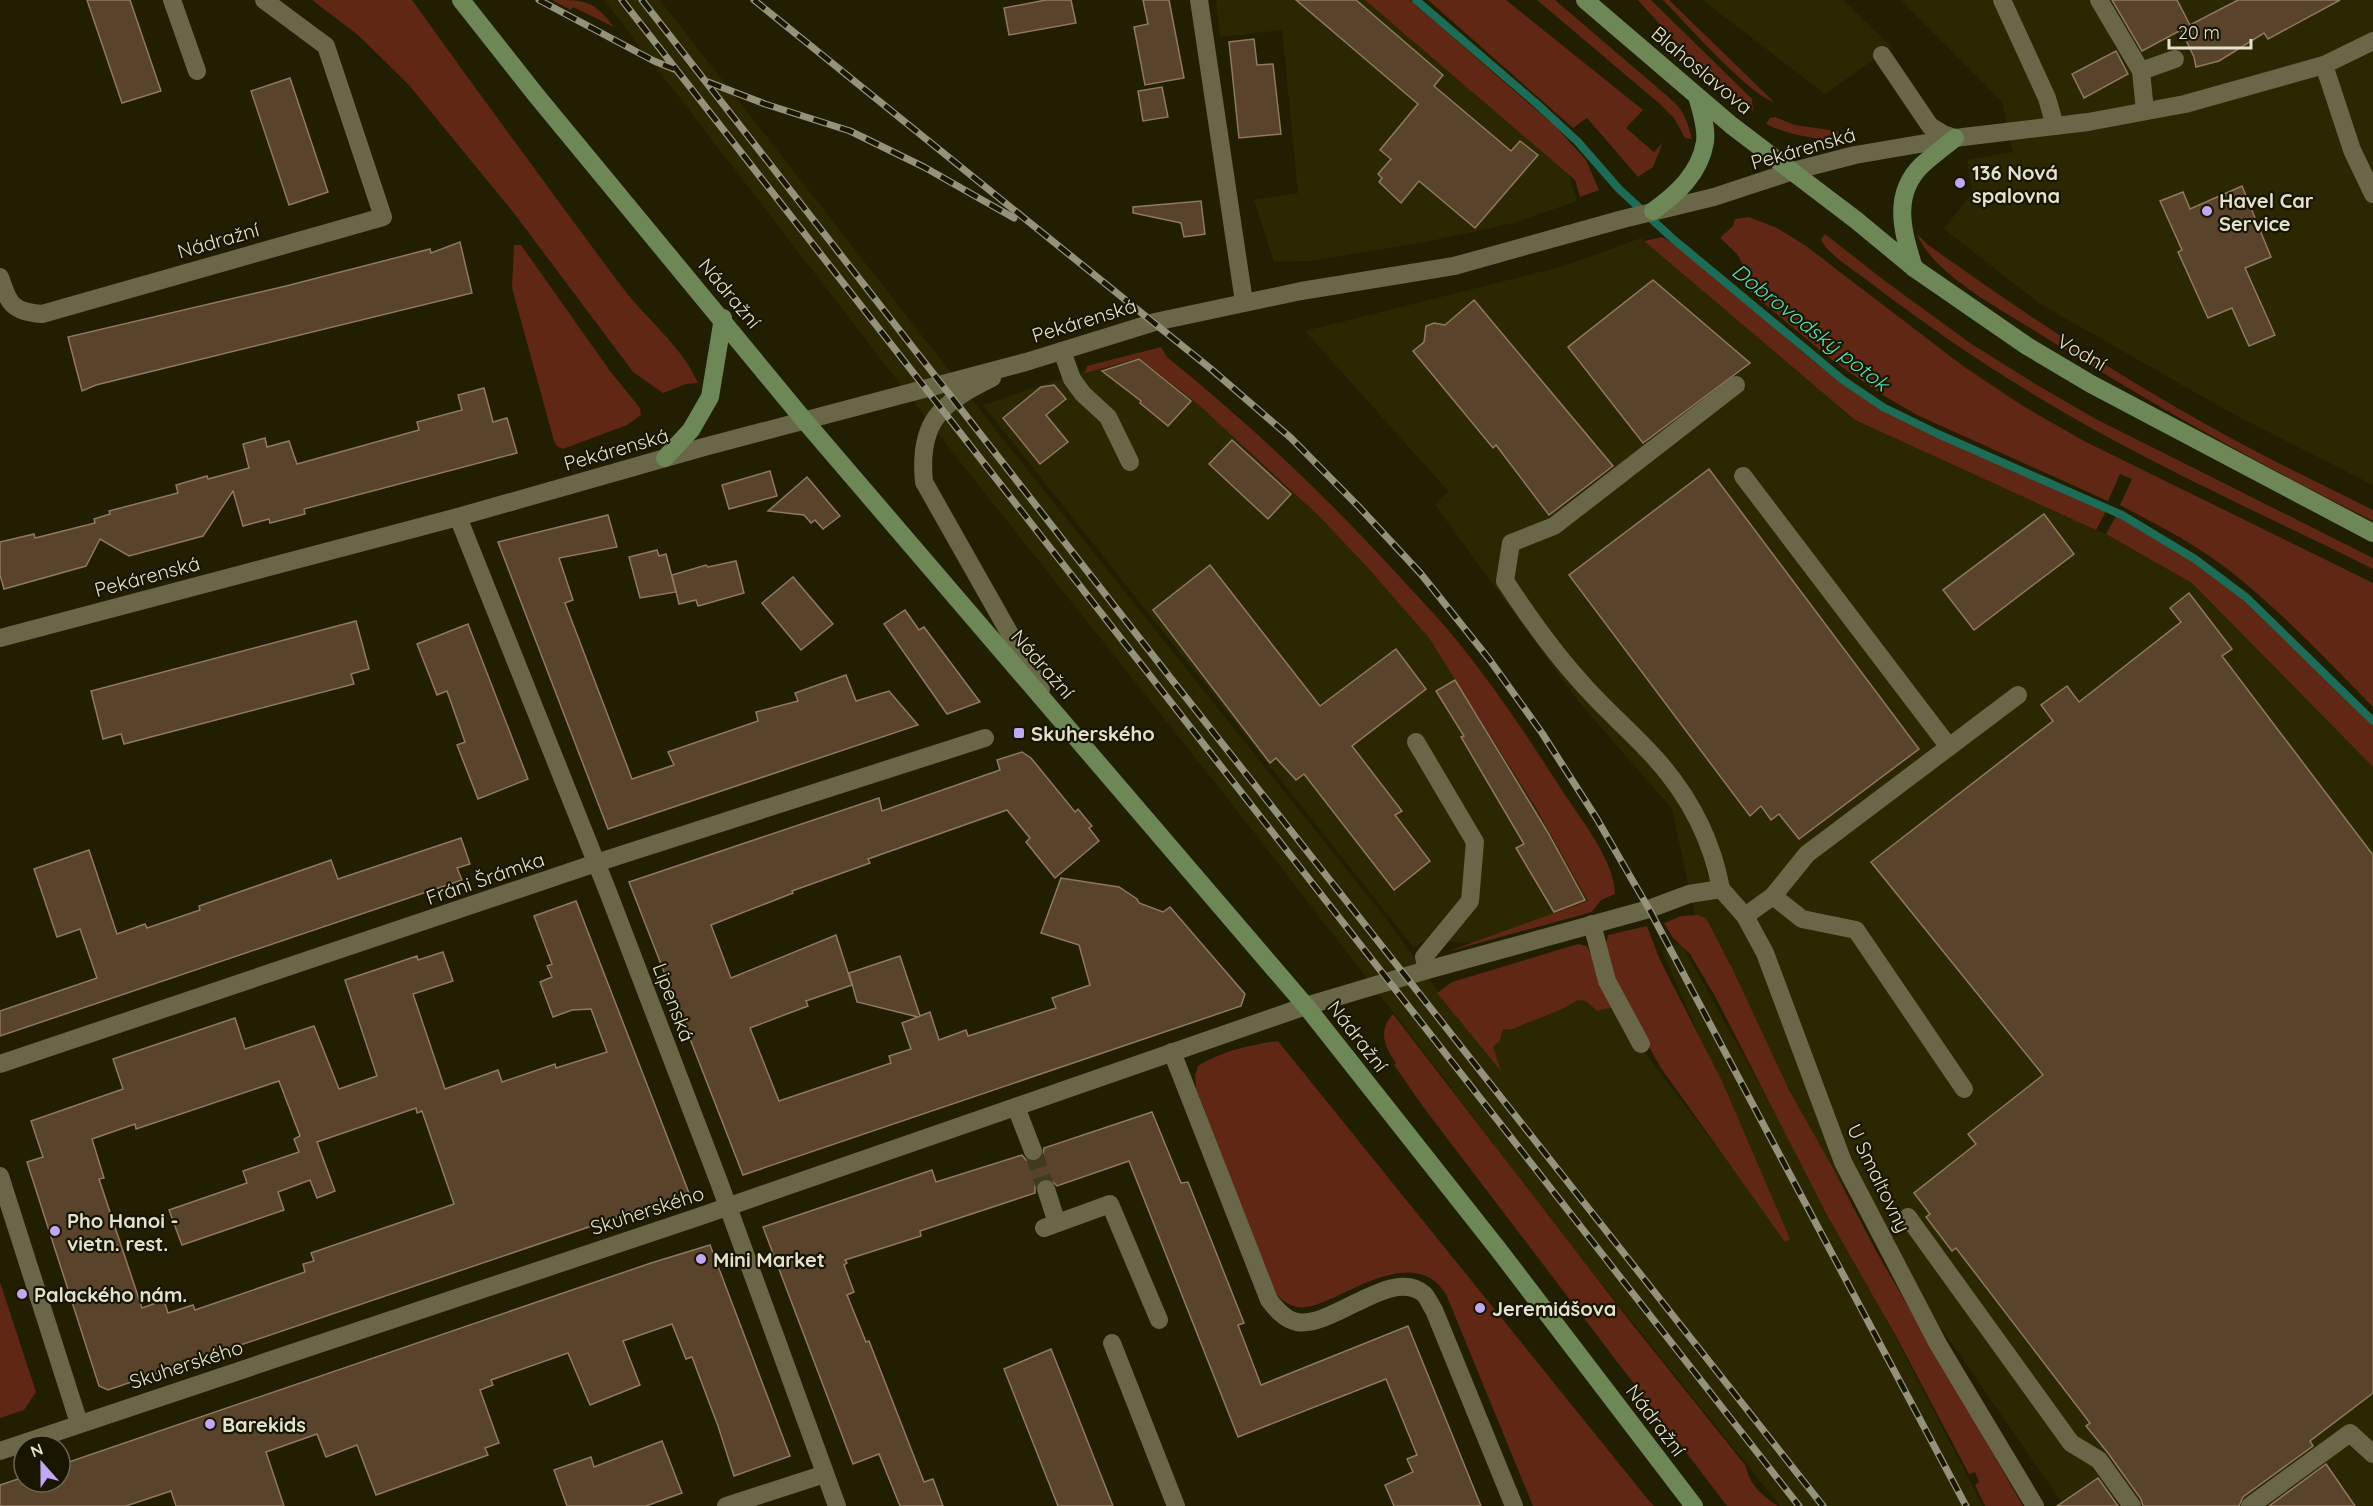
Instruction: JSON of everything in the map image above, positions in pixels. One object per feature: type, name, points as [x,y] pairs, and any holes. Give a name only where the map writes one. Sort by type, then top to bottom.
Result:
[{"type":"main road","name":"Nádražní","points":[[461,0],[536,95],[723,318],[804,420],[1306,1006],[1498,1250],[1694,1506]]},
{"type":"main road","name":"Blahoslavova","points":[[1585,0],[1731,125],[1793,171]]},
{"type":"main road","points":[[1653,211],[1682,199],[1693,175],[1706,140],[1697,96]]},
{"type":"main road","points":[[1914,268],[1902,226],[1901,205],[1911,180],[1921,166],[1954,138]]},
{"type":"main road","name":"Vodní","points":[[1793,171],[1914,268],[2027,346],[2091,384],[2373,533]]},
{"type":"main road","points":[[665,458],[691,430],[710,397],[723,318]]},
{"type":"street","points":[[172,0],[197,71]]},
{"type":"street","name":"Nádražní","points":[[0,277],[8,302],[25,312],[42,314],[383,217],[326,46],[264,0]]},
{"type":"street","points":[[1199,0],[1244,302]]},
{"type":"street","points":[[2002,0],[2047,98],[2055,126]]},
{"type":"street","points":[[2099,0],[2141,71],[2145,111]]},
{"type":"street","name":"Pekárenská","points":[[1682,199],[1734,192],[1793,171],[1855,155],[1954,138],[2088,122],[2185,104],[2324,65],[2373,41]]},
{"type":"street","points":[[1882,55],[1930,126],[1954,138]]},
{"type":"street","points":[[2141,71],[2175,59]]},
{"type":"street","points":[[2324,65],[2352,150],[2373,194]]},
{"type":"street","name":"Pekárenská","points":[[0,638],[458,517],[804,420],[1026,362],[1155,322],[1244,302],[1454,266],[1653,211]]},
{"type":"street","points":[[1062,351],[1072,379],[1083,394],[1108,417],[1130,462]]},
{"type":"street","points":[[1026,362],[962,393],[942,409],[928,431],[922,456],[924,482],[1051,708]]},
{"type":"street","points":[[1721,889],[1716,859],[1690,804],[1657,760],[1580,682],[1543,639],[1505,581],[1510,543],[1554,526],[1736,386]]},
{"type":"street","points":[[1743,476],[1949,747]]},
{"type":"street","name":"Lipenská","points":[[458,517],[596,863],[728,1207],[837,1506]]},
{"type":"street","points":[[1745,916],[1773,896],[1807,854],[2018,695]]},
{"type":"street","name":"Fráni Šrámka","points":[[0,1064],[596,863],[985,738]]},
{"type":"street","points":[[1416,742],[1475,842],[1470,901],[1424,957],[1427,969]]},
{"type":"street","name":"Skuherského","points":[[0,1451],[728,1207],[1306,1006],[1427,969],[1649,909],[1689,894],[1721,889]]},
{"type":"street","name":"U Smaltovny","points":[[1721,889],[1745,916],[1766,953],[1843,1162],[1938,1344],[2035,1506]]},
{"type":"street","points":[[1773,896],[1802,919],[1856,930],[1964,1089]]},
{"type":"street","points":[[1592,924],[1607,981],[1641,1044]]},
{"type":"street","points":[[1172,1052],[1269,1300],[1280,1314],[1297,1322],[1318,1320],[1392,1287],[1409,1287],[1424,1294],[1434,1310],[1514,1506]]},
{"type":"street","points":[[1016,1107],[1033,1151]]},
{"type":"street","points":[[0,1176],[80,1423]]},
{"type":"street","points":[[1046,1189],[1050,1226],[1110,1204],[1159,1320]]},
{"type":"street","points":[[1908,1217],[2071,1443],[2099,1460],[2132,1506]]},
{"type":"street","points":[[1112,1343],[1176,1506]]},
{"type":"street","points":[[2250,1506],[2350,1433],[2373,1454]]},
{"type":"street","points":[[726,1506],[825,1474]]},
{"type":"shaded area","points":[[312,0],[412,0],[622,287],[673,345],[691,369],[698,383],[686,384],[663,393],[633,372],[513,212],[409,85],[358,35]]},
{"type":"shaded area","points":[[552,0],[588,3],[600,11],[614,27],[573,7],[571,10]]},
{"type":"shaded area","points":[[604,0],[660,0],[995,429],[1390,924],[1461,1023],[1577,963],[1788,1241],[1662,951],[1681,943],[1838,1226],[1983,1506],[1780,1506],[1544,1212],[1434,1065],[1228,799],[957,458]]},
{"type":"shaded area","points":[[1216,0],[1369,0],[1567,167],[1577,201],[1514,223],[1421,243],[1312,261],[1274,262],[1254,200],[1298,193],[1282,30],[1220,37]]},
{"type":"shaded area","points":[[1365,0],[1410,0],[1557,128],[1586,160],[1599,190],[1580,197],[1575,180]]},
{"type":"shaded area","points":[[1428,0],[1506,0],[1643,110],[1626,128],[1654,152],[1663,142],[1653,167],[1638,177],[1587,118],[1573,128]]},
{"type":"shaded area","points":[[1537,0],[1555,0],[1673,101],[1683,114],[1692,139],[1685,138],[1674,118],[1660,104]]},
{"type":"shaded area","points":[[1638,0],[1651,0],[1752,99],[1753,111],[1681,48]]},
{"type":"shaded area","points":[[1663,0],[1669,0],[1774,102],[1762,96],[1733,72]]},
{"type":"shaded area","points":[[1702,0],[1843,0],[1892,47],[1825,94]]},
{"type":"shaded area","points":[[1901,0],[2373,0],[2373,485],[2233,414],[2040,304],[1944,229],[1972,192],[1967,160],[2013,152],[2002,102]]},
{"type":"shaded area","points":[[1775,117],[1795,125],[1837,131],[1843,141],[1803,136],[1766,124],[1770,118]]},
{"type":"shaded area","points":[[1749,217],[1777,228],[1806,246],[1963,366],[2023,406],[2084,441],[2373,583],[2373,707],[2286,620],[2230,571],[2191,544],[2120,505],[2132,479],[2120,474],[2108,501],[1917,415],[1881,394],[1832,360],[1750,292],[1747,272],[1737,254],[1720,238],[1733,226],[1735,219]]},
{"type":"shaded area","points":[[1825,234],[1970,343],[2039,386],[2094,418],[2373,558],[2373,569],[2155,462],[2030,392],[1949,340],[1844,263],[1824,245],[1821,239]]},
{"type":"shaded area","points":[[1917,234],[1967,273],[2049,329],[2133,382],[2219,432],[2373,510],[2373,521],[2201,430],[2004,312],[1969,289],[1937,263]]},
{"type":"shaded area","points":[[1662,237],[1683,250],[1817,364],[1881,409],[2106,511],[2096,530],[1855,420],[1644,241]]},
{"type":"shaded area","points":[[1641,238],[1855,420],[2121,541],[2192,583],[2245,633],[2373,766],[2373,1506],[2064,1506],[1789,1107],[1698,930],[1672,809],[1578,701],[1435,505],[1448,491],[1305,331],[1564,266]]},
{"type":"shaded area","points":[[514,245],[521,245],[610,371],[640,408],[641,415],[627,425],[563,449],[557,446],[512,288]]},
{"type":"shaded area","points":[[1161,347],[1167,357],[1228,408],[1315,489],[1371,545],[1451,633],[1501,699],[1590,831],[1610,869],[1615,894],[1601,900],[1592,912],[1446,952],[1588,901],[1536,808],[1429,638],[1319,516],[1199,405],[1139,358],[1085,373],[1087,366]]},
{"type":"shaded area","points":[[1136,353],[1218,419],[1312,505],[1438,641],[1596,904],[1479,943],[1424,941],[1414,948],[983,405]]},
{"type":"shaded area","points":[[2116,516],[2193,562],[2245,600],[2373,724],[2373,767],[2192,583],[2106,534]]},
{"type":"shaded area","points":[[1698,915],[1706,918],[1790,1092],[1875,1249],[2023,1506],[1985,1506],[1975,1485],[1979,1482],[1975,1472],[1969,1474],[1897,1338],[1827,1215],[1716,998],[1690,954],[1673,938],[1664,923],[1681,916]]},
{"type":"shaded area","points":[[1647,926],[1660,960],[1722,1081],[1790,1239],[1785,1242],[1661,1068],[1612,980],[1606,944],[1608,935]]},
{"type":"shaded area","points":[[1578,944],[1587,946],[1614,1007],[1597,1011],[1586,1001],[1578,1000],[1510,1030],[1503,1029],[1500,1040],[1493,1047],[1501,1071],[1437,993],[1452,982]]},
{"type":"shaded area","points":[[1393,1014],[1629,1320],[1746,1466],[1753,1484],[1778,1506],[1727,1506],[1424,1108],[1394,1065],[1396,1063],[1388,1051],[1384,1038],[1385,1026]]},
{"type":"shaded area","points":[[1278,1041],[1654,1506],[1533,1506],[1446,1294],[1433,1280],[1421,1274],[1394,1274],[1366,1283],[1313,1306],[1305,1307],[1290,1305],[1274,1292],[1196,1088],[1195,1075],[1198,1066],[1216,1057],[1247,1047]]},
{"type":"shaded area","points":[[0,1282],[36,1392],[24,1410],[0,1418]]},
{"type":"building","points":[[87,0],[130,0],[161,91],[122,103]]},
{"type":"building","points":[[1046,0],[1071,0],[1076,23],[1009,35],[1004,8]]},
{"type":"building","points":[[1143,0],[1169,0],[1184,78],[1145,85],[1134,27],[1148,24]]},
{"type":"building","points":[[1296,0],[1356,0],[1443,75],[1434,86],[1511,151],[1520,141],[1538,155],[1475,228],[1419,181],[1401,203],[1379,182],[1382,178],[1378,174],[1391,159],[1380,150],[1418,104]]},
{"type":"building","points":[[2112,0],[2177,0],[2190,25],[2238,0],[2340,0],[2268,39],[2264,33],[2219,61],[2196,67],[2194,57],[2181,30],[2142,51]]},
{"type":"building","points":[[1254,39],[1257,65],[1273,64],[1281,134],[1239,138],[1229,42]]},
{"type":"building","points":[[2116,51],[2128,74],[2084,98],[2072,74]]},
{"type":"building","points":[[290,78],[328,192],[289,205],[251,91]]},
{"type":"building","points":[[1162,87],[1168,117],[1143,121],[1138,91]]},
{"type":"building","points":[[2242,186],[2271,257],[2245,268],[2275,335],[2249,346],[2232,308],[2208,318],[2178,252],[2182,250],[2160,201],[2183,192],[2190,209]]},
{"type":"building","points":[[1201,201],[1205,234],[1184,237],[1181,223],[1133,213],[1133,207]]},
{"type":"building","points":[[460,242],[472,293],[96,385],[82,391],[68,337],[286,286],[430,249],[431,253]]},
{"type":"building","points":[[1653,280],[1750,363],[1643,443],[1568,347]]},
{"type":"building","points":[[1474,300],[1613,466],[1549,515],[1496,445],[1493,448],[1413,351],[1424,342],[1426,326],[1434,323],[1445,325]]},
{"type":"building","points":[[1139,359],[1191,401],[1168,426],[1140,403],[1141,401],[1102,371]]},
{"type":"building","points":[[1054,385],[1066,399],[1046,415],[1068,442],[1040,464],[1003,418],[1041,387]]},
{"type":"building","points":[[484,388],[493,422],[507,418],[517,453],[304,509],[305,514],[270,523],[269,519],[243,526],[233,491],[203,536],[129,556],[100,539],[86,566],[4,589],[0,575],[0,542],[34,534],[35,538],[95,523],[94,519],[110,514],[109,511],[178,493],[176,485],[249,468],[243,444],[265,438],[267,447],[289,441],[297,464],[419,430],[417,422],[462,410],[458,395]]},
{"type":"building","points":[[1232,440],[1291,494],[1268,519],[1209,464]]},
{"type":"building","points":[[1709,469],[1919,749],[1799,839],[1779,814],[1771,820],[1761,806],[1750,816],[1569,575]]},
{"type":"building","points":[[770,471],[777,496],[729,509],[722,485]]},
{"type":"building","points":[[807,477],[840,516],[823,529],[815,520],[811,523],[804,515],[768,511]]},
{"type":"building","points":[[2044,514],[2074,554],[1974,630],[1943,590]]},
{"type":"building","points":[[608,515],[617,547],[559,558],[573,600],[565,603],[632,779],[674,765],[668,752],[758,721],[756,712],[798,701],[795,693],[846,675],[856,701],[889,691],[918,725],[608,829],[498,542]]},
{"type":"building","points":[[657,550],[659,556],[666,554],[676,592],[640,598],[629,557]]},
{"type":"building","points":[[736,561],[744,593],[698,606],[696,600],[679,604],[672,575],[706,565],[708,567]]},
{"type":"building","points":[[1210,565],[1320,706],[1396,649],[1426,689],[1352,746],[1402,811],[1395,815],[1430,861],[1394,890],[1304,774],[1296,780],[1276,758],[1270,763],[1153,610]]},
{"type":"building","points":[[793,577],[833,624],[801,650],[762,603]]},
{"type":"building","points":[[2189,593],[2232,649],[2222,656],[2373,855],[2373,1393],[2310,1441],[2313,1446],[2243,1497],[2239,1506],[2143,1506],[2141,1499],[2086,1426],[2090,1423],[1956,1248],[1952,1251],[1926,1217],[1930,1214],[1914,1193],[1976,1144],[1968,1134],[2043,1075],[1871,862],[2053,721],[2041,705],[2067,686],[2079,702],[2181,622],[2170,608]]},
{"type":"building","points":[[905,610],[919,630],[924,627],[980,702],[947,714],[884,624]]},
{"type":"building","points":[[356,621],[369,669],[351,674],[354,684],[124,744],[121,734],[103,739],[91,691]]},
{"type":"building","points":[[468,624],[528,779],[478,799],[457,745],[465,742],[447,691],[437,695],[417,644]]},
{"type":"building","points":[[1455,680],[1547,831],[1585,900],[1554,912],[1516,848],[1524,844],[1461,737],[1464,736],[1436,691]]},
{"type":"building","points":[[1022,752],[1031,758],[1075,812],[1078,809],[1092,826],[1089,828],[1099,841],[1055,878],[1026,842],[1030,838],[1007,810],[868,859],[870,863],[792,891],[793,893],[711,925],[731,978],[836,935],[852,985],[806,1001],[808,1006],[750,1028],[779,1101],[891,1063],[889,1056],[911,1049],[902,1023],[918,1017],[857,1002],[849,973],[900,956],[920,1016],[930,1012],[939,1040],[966,1030],[968,1036],[1056,1008],[1052,998],[1090,985],[1079,945],[1041,933],[1061,878],[1119,887],[1137,899],[1139,903],[1163,912],[1170,907],[1245,994],[1241,1006],[743,1175],[629,882],[879,798],[882,811],[1000,770],[997,760]]},
{"type":"building","points":[[461,838],[470,864],[457,868],[462,880],[0,1036],[0,1011],[97,978],[80,929],[57,937],[34,869],[89,850],[117,934],[145,924],[147,928],[200,910],[199,906],[331,860],[338,879]]},
{"type":"building","points":[[576,901],[689,1193],[108,1390],[99,1386],[27,1162],[43,1157],[31,1121],[123,1089],[113,1059],[235,1018],[245,1049],[314,1026],[339,1089],[377,1076],[345,980],[417,956],[418,960],[443,952],[453,981],[413,994],[445,1089],[498,1070],[502,1082],[555,1064],[556,1068],[607,1052],[591,1009],[572,1010],[553,1017],[540,982],[552,977],[547,966],[552,964],[534,916]],"holes":[[[279,1081],[300,1136],[294,1139],[299,1152],[243,1171],[247,1183],[169,1210],[182,1245],[284,1210],[278,1192],[310,1180],[317,1198],[335,1191],[317,1142],[416,1108],[417,1113],[422,1111],[454,1204],[311,1253],[314,1261],[303,1264],[305,1272],[195,1310],[193,1305],[168,1313],[164,1300],[142,1308],[99,1179],[104,1178],[92,1139],[135,1124],[136,1129]]]},
{"type":"building","points":[[1152,1112],[1181,1183],[1188,1182],[1202,1217],[1244,1323],[1238,1325],[1261,1385],[1408,1326],[1481,1506],[1394,1506],[1385,1485],[1413,1472],[1407,1459],[1417,1455],[1386,1379],[1238,1437],[1129,1161],[1057,1186],[1049,1178],[1042,1179],[1035,1186],[1035,1193],[920,1231],[921,1236],[845,1260],[847,1263],[844,1265],[854,1292],[847,1295],[866,1342],[869,1341],[924,1482],[933,1479],[943,1506],[900,1506],[879,1454],[853,1464],[763,1227],[932,1170],[936,1182],[1022,1155],[1026,1160],[1036,1162],[1042,1158],[1044,1148]]},
{"type":"building","points":[[710,1245],[790,1456],[734,1476],[692,1357],[686,1359],[672,1324],[623,1341],[640,1385],[590,1405],[568,1353],[491,1380],[493,1385],[480,1390],[499,1443],[485,1448],[488,1455],[376,1495],[357,1445],[326,1457],[317,1434],[266,1452],[284,1506],[176,1506],[171,1491],[126,1506],[0,1506],[0,1485],[12,1481],[12,1494],[72,1494],[72,1461],[651,1263]]},
{"type":"building","points":[[1051,1349],[1113,1506],[1058,1506],[1024,1420],[1004,1369]]},
{"type":"building","points":[[662,1441],[682,1493],[646,1506],[567,1506],[554,1470],[591,1457],[594,1467]]},
{"type":"building","points":[[2326,1464],[2355,1506],[2269,1506]]},
{"type":"building","points":[[2098,1478],[2118,1506],[2057,1506]]},
{"type":"waterway","name":"Dobrovodský potok","points":[[1416,0],[1578,142],[1619,189],[1672,238],[1843,380],[1883,407],[1938,434],[2122,515],[2195,559],[2247,598],[2373,721]]},
{"type":"tunnel","points":[[1033,1151],[1046,1189]]},
{"type":"railway","points":[[539,0],[654,61],[674,69]]},
{"type":"railway","points":[[622,0],[1799,1506]]},
{"type":"railway","points":[[642,0],[1169,676],[1823,1506]]},
{"type":"railway","points":[[754,0],[1211,369],[1291,438],[1421,574],[1489,659],[1542,733],[1597,819],[1649,909],[1966,1506]]},
{"type":"railway","points":[[708,82],[765,104],[850,131],[924,167],[1014,218]]},
{"type":"place","name":"136 Nová spalovna","points":[[1960,183]]},
{"type":"place","name":"Havel Car Service","points":[[2207,211]]},
{"type":"place","name":"Skuherského","points":[[1019,733]]},
{"type":"place","name":"Pho Hanoi - vietn. rest.","points":[[55,1231]]},
{"type":"place","name":"Mini Market","points":[[701,1259]]},
{"type":"place","name":"Palackého nám.","points":[[22,1294]]},
{"type":"place","name":"Jeremiášova","points":[[1480,1308]]},
{"type":"place","name":"Barekids","points":[[210,1424]]}]
